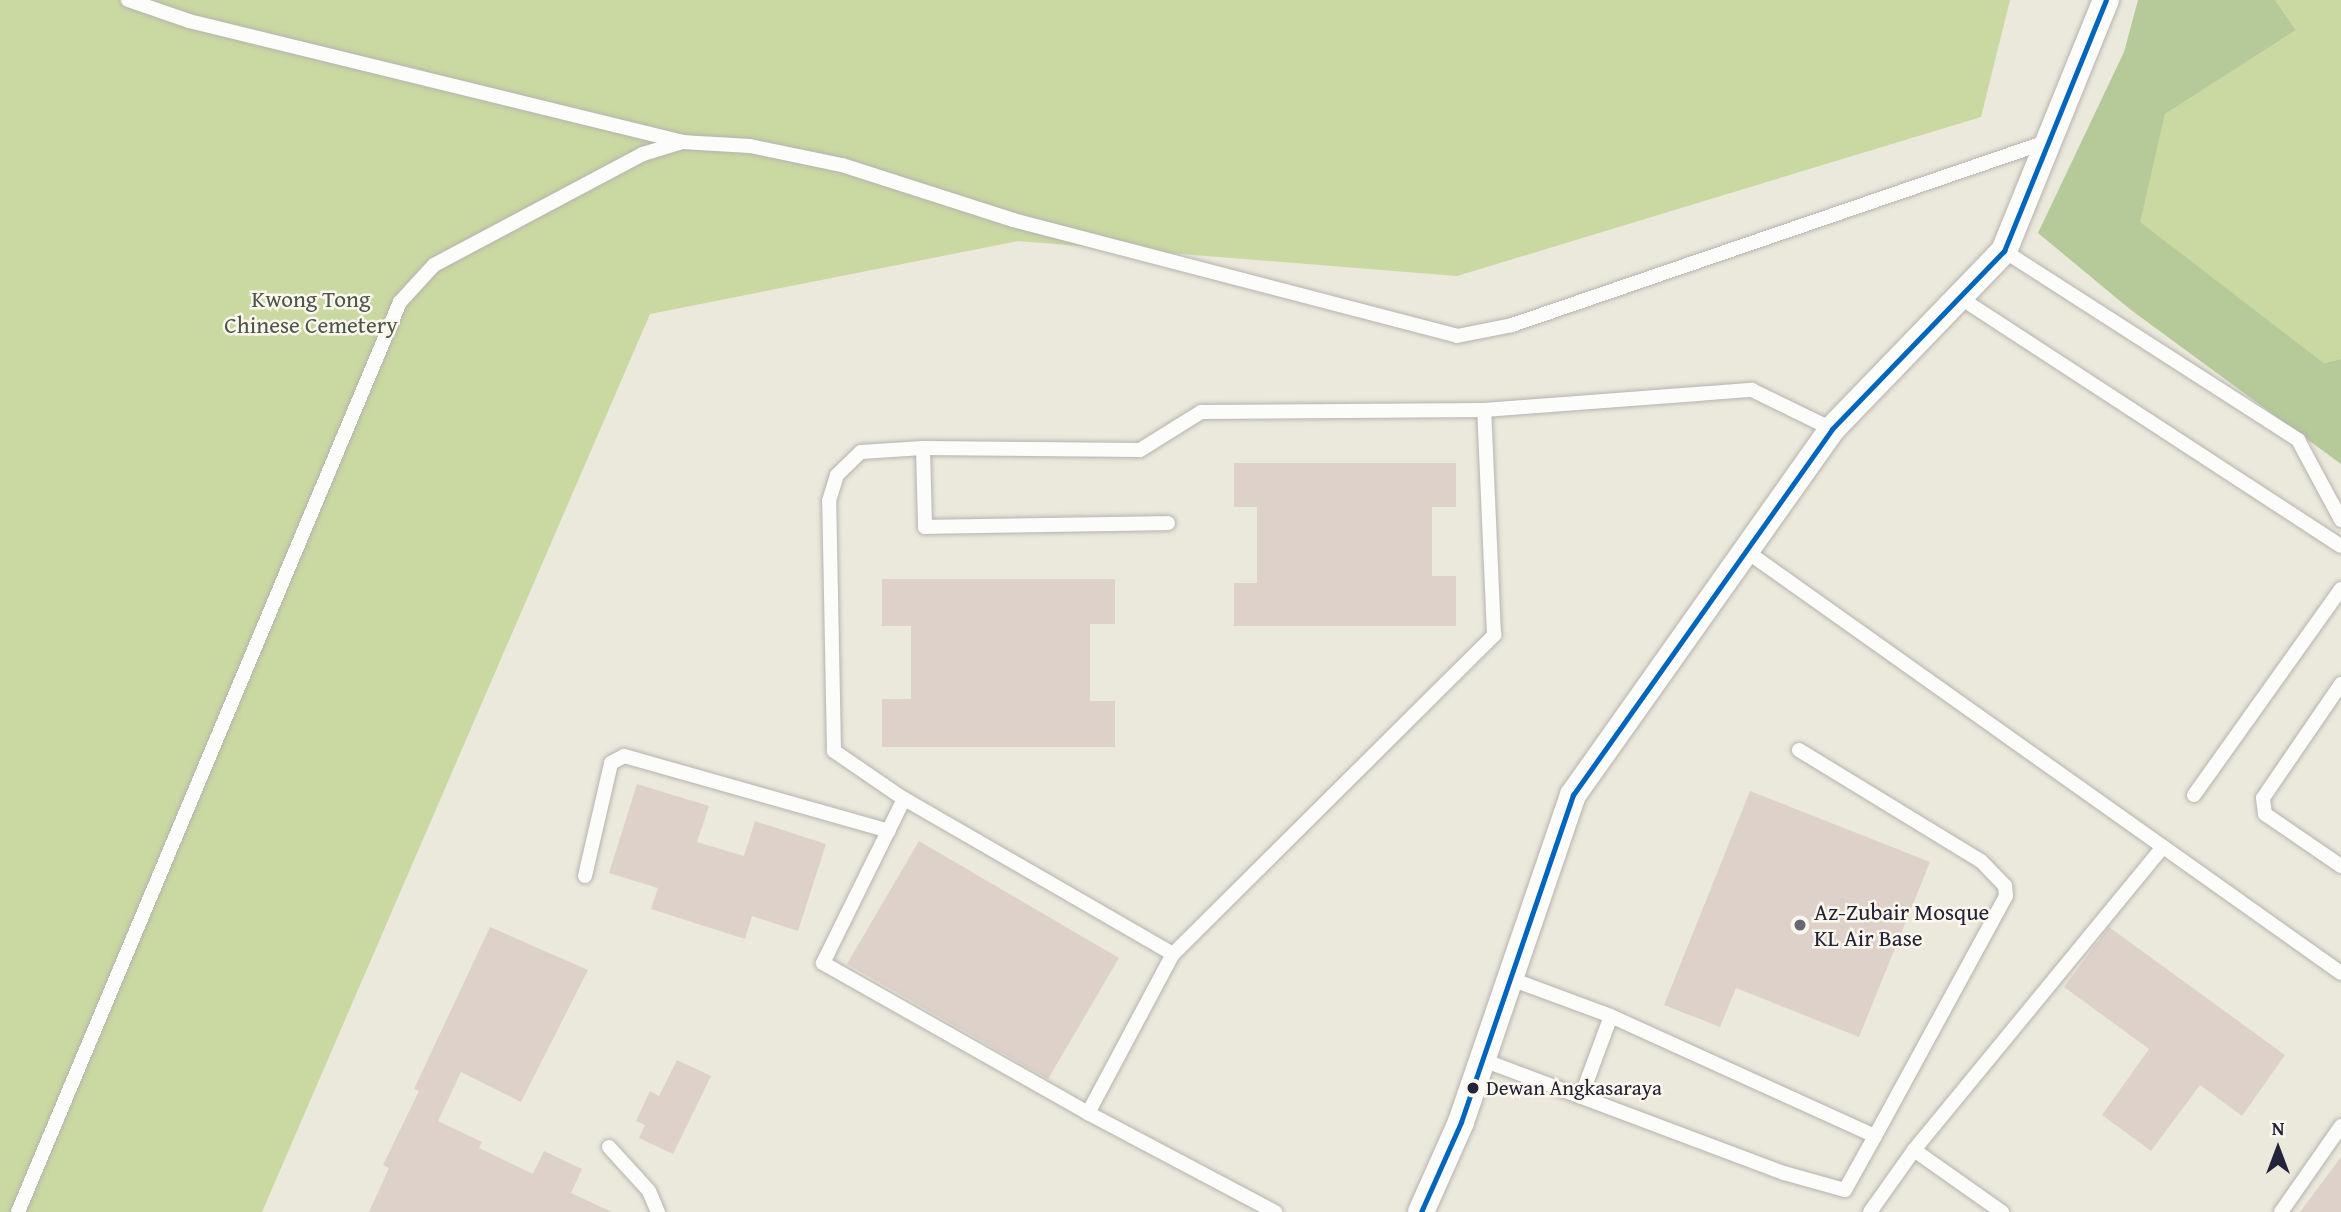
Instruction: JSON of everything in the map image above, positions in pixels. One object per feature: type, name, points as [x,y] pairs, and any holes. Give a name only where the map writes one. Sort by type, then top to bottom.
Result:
[{"type":"street","points":[[1421,1212],[1483,1060],[1573,795],[1832,429],[1962,299],[2004,251],[2052,140],[2106,0]]},
{"type":"lane","points":[[128,0],[189,21],[683,142],[750,146],[842,165],[1013,220],[1457,336],[1512,325],[2052,140]]},
{"type":"lane","points":[[18,1212],[400,302],[434,265],[643,154],[683,142]]},
{"type":"lane","points":[[2004,251],[2298,440],[2341,520]]},
{"type":"lane","points":[[1962,299],[2341,546]]},
{"type":"lane","points":[[1173,954],[904,799],[834,751],[829,501],[837,475],[861,452],[923,448],[1140,450],[1200,412],[1484,410],[1752,390],[1832,429]]},
{"type":"lane","points":[[1088,1113],[1173,954],[1494,635],[1484,410]]},
{"type":"lane","points":[[923,448],[925,527],[1168,523]]},
{"type":"lane","points":[[1746,551],[2341,973]]},
{"type":"lane","points":[[2194,795],[2341,589]]},
{"type":"lane","points":[[2341,684],[2263,798],[2265,814],[2341,866]]},
{"type":"lane","points":[[1483,1060],[1784,1173],[1845,1189],[2006,896],[2005,886],[1981,861],[1799,750]]},
{"type":"lane","points":[[585,876],[611,763],[624,756],[889,831]]},
{"type":"lane","points":[[904,799],[823,962],[1088,1113],[1275,1212]]},
{"type":"lane","points":[[1870,1212],[1914,1150],[2163,848]]},
{"type":"lane","points":[[1511,979],[1611,1016],[1875,1136]]},
{"type":"lane","points":[[1581,1097],[1611,1016]]},
{"type":"lane","points":[[2281,1212],[2341,1126]]},
{"type":"lane","points":[[609,1147],[649,1191],[658,1212]]},
{"type":"lane","points":[[1914,1150],[2002,1212]]},
{"type":"green space","name":"Kwong Tong Chinese Cemetery","points":[[0,0],[2010,0],[1981,117],[1457,276],[1018,241],[650,314],[262,1212],[0,1212]]},
{"type":"green space","points":[[2138,0],[2275,0],[2296,30],[2165,114],[2140,222],[2324,363],[2341,359],[2341,464],[2131,310],[2038,233],[2124,52]]},
{"type":"green space","points":[[2275,0],[2341,0],[2341,359],[2324,363],[2139,222],[2165,114],[2296,30]]},
{"type":"building","points":[[1234,463],[1456,463],[1456,507],[1432,507],[1432,576],[1456,576],[1456,626],[1234,626],[1234,583],[1257,583],[1257,507],[1234,507]]},
{"type":"building","points":[[882,579],[1115,579],[1115,624],[1090,624],[1090,701],[1115,701],[1115,747],[882,747],[882,699],[911,699],[911,626],[882,626]]},
{"type":"building","points":[[637,784],[709,806],[697,842],[744,856],[755,821],[826,844],[798,931],[752,916],[745,939],[651,909],[658,888],[609,873]]},
{"type":"building","name":"Az-Zubair Mosque KL Air Base","points":[[1750,791],[1930,862],[1859,1037],[1736,988],[1720,1027],[1664,1005]]},
{"type":"building","points":[[919,841],[1119,958],[1048,1079],[847,964]]},
{"type":"building","points":[[490,927],[588,970],[521,1102],[461,1072],[438,1121],[482,1142],[479,1148],[533,1174],[544,1151],[582,1169],[571,1193],[612,1212],[369,1212],[389,1168],[383,1165],[419,1091],[414,1089]]},
{"type":"building","points":[[2109,927],[2285,1055],[2242,1116],[2200,1085],[2151,1151],[2102,1115],[2149,1049],[2064,987]]},
{"type":"building","points":[[677,1060],[711,1076],[673,1154],[639,1138],[645,1125],[636,1121],[650,1091],[659,1096]]},
{"type":"building","points":[[2341,1157],[2341,1212],[2300,1212]]},
{"type":"transit line","points":[[1421,1212],[1461,1122],[1573,795],[1832,429],[2004,251],[2106,0]]},
{"type":"place","name":"Az-Zubair Mosque KL Air Base","points":[[1800,925]]},
{"type":"place","name":"Dewan Angkasaraya","points":[[1473,1088]]}]
